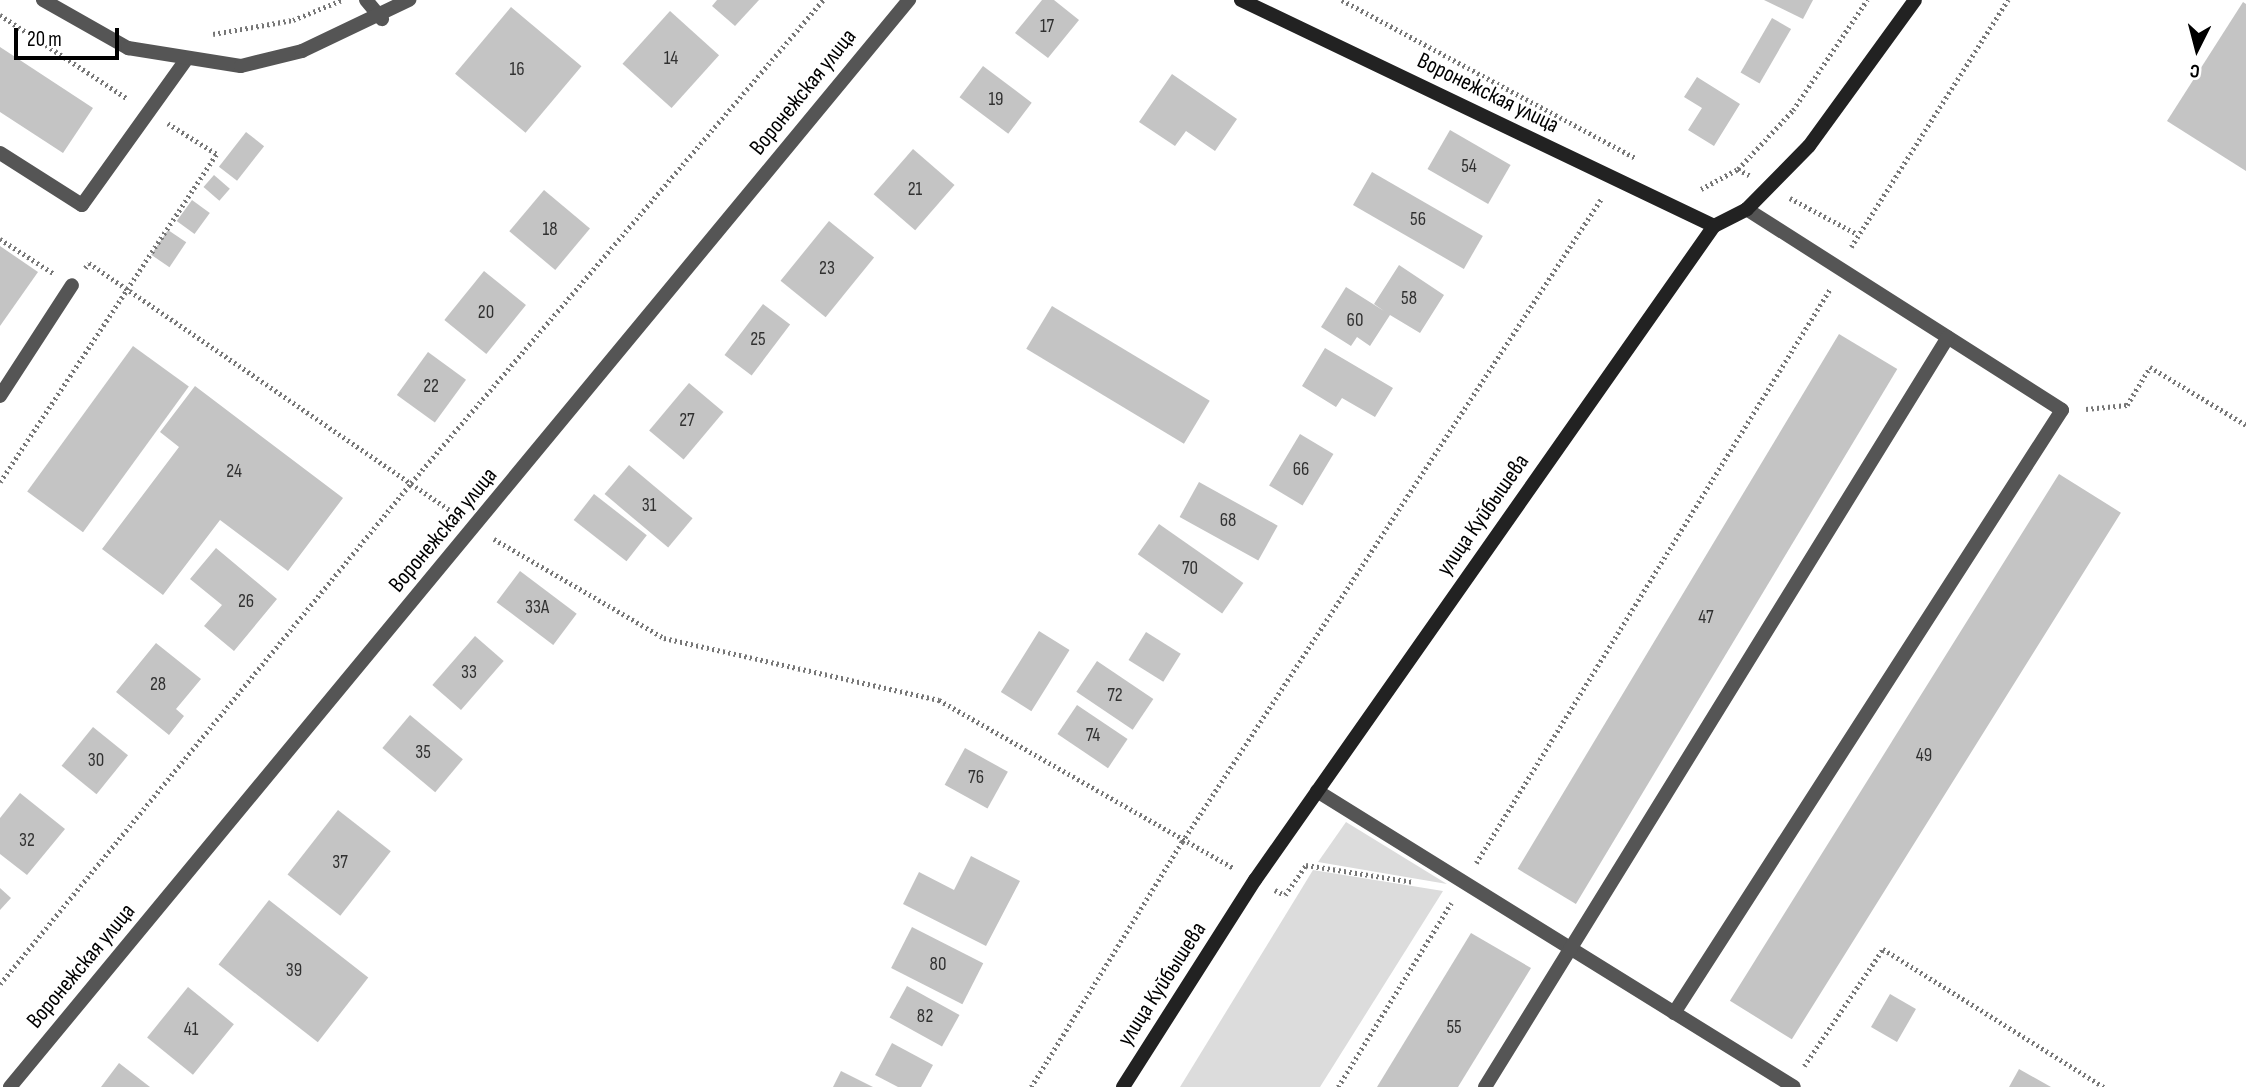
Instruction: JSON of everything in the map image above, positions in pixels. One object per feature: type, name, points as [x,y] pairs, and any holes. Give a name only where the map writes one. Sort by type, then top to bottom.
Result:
[{"type":"street","points":[[43,0],[128,48],[185,61],[241,66],[302,51],[382,19],[409,0]]},
{"type":"street","points":[[366,0],[382,19]]},
{"type":"street","name":"Воронежская улица","points":[[10,1087],[909,0]]},
{"type":"street","name":"Воронежская улица","points":[[1241,0],[1714,226]]},
{"type":"street","name":"улица Куйбышева","points":[[1123,1087],[1255,880],[1714,226],[1747,209],[1809,146],[1915,0]]},
{"type":"street","points":[[0,153],[82,205],[185,61]]},
{"type":"street","points":[[1674,1013],[2062,410],[1747,209]]},
{"type":"street","points":[[0,396],[72,285]]},
{"type":"street","points":[[1485,1087],[1948,337]]},
{"type":"street","points":[[1317,791],[1793,1086]]},
{"type":"path","points":[[208,33],[232,35],[281,23],[343,0]]},
{"type":"path","points":[[0,984],[411,483],[823,0]]},
{"type":"path","points":[[1342,0],[1647,164]]},
{"type":"path","points":[[1694,186],[1705,192],[1738,169],[1793,110],[1867,0]]},
{"type":"path","points":[[1338,1087],[1842,270],[1857,234],[2008,0]]},
{"type":"path","points":[[1031,1087],[1182,842],[1616,179],[1636,158]]},
{"type":"path","points":[[1738,169],[1857,234]]},
{"type":"path","points":[[0,482],[138,275]]},
{"type":"path","points":[[128,290],[475,527],[664,638],[939,700],[1182,842],[1285,894],[1306,865],[1421,883]]},
{"type":"path","points":[[2062,410],[2127,405],[2150,367],[2246,425]]},
{"type":"path","points":[[1793,1086],[1883,949],[2104,1087]]},
{"type":"shaded area","points":[[1346,822],[1447,884],[1318,862]]},
{"type":"shaded area","points":[[1313,870],[1443,891],[1320,1087],[1180,1087]]},
{"type":"building","points":[[717,0],[759,0],[735,26],[712,6]]},
{"type":"building","points":[[1042,0],[1054,0],[1079,20],[1048,58],[1015,33]]},
{"type":"building","points":[[1764,0],[1813,0],[1803,19]]},
{"type":"building","points":[[2243,2],[2246,4],[2246,171],[2167,121]]},
{"type":"building","points":[[511,7],[581,66],[526,133],[455,74]]},
{"type":"building","points":[[670,11],[719,55],[672,108],[622,64]]},
{"type":"building","points":[[1772,18],[1791,29],[1760,84],[1740,73]]},
{"type":"building","points":[[0,47],[93,108],[63,153],[0,112]]},
{"type":"building","points":[[983,66],[1032,103],[1008,134],[960,97]]},
{"type":"building","points":[[1172,74],[1237,119],[1215,151],[1186,131],[1175,146],[1139,122]]},
{"type":"building","points":[[1697,77],[1740,104],[1714,146],[1688,130],[1702,108],[1684,97]]},
{"type":"building","points":[[1450,130],[1511,165],[1488,204],[1428,169]]},
{"type":"building","points":[[246,132],[264,146],[237,181],[219,167]]},
{"type":"building","points":[[913,149],[955,185],[915,230],[874,194]]},
{"type":"building","points":[[1372,172],[1483,236],[1464,269],[1353,205]]},
{"type":"building","points":[[214,175],[230,189],[219,201],[204,187]]},
{"type":"building","points":[[544,190],[590,229],[555,270],[509,231]]},
{"type":"building","points":[[192,200],[210,213],[195,234],[177,221]]},
{"type":"building","points":[[829,221],[874,258],[826,317],[781,281]]},
{"type":"building","points":[[168,230],[186,242],[169,267],[151,255]]},
{"type":"building","points":[[0,246],[38,272],[0,326]]},
{"type":"building","points":[[1399,265],[1444,295],[1420,333],[1390,315],[1370,346],[1357,337],[1351,346],[1321,327],[1346,287],[1384,311],[1374,304]]},
{"type":"building","points":[[484,271],[526,305],[486,354],[444,320]]},
{"type":"building","points":[[763,304],[790,324],[752,376],[724,355]]},
{"type":"building","points":[[1052,306],[1210,401],[1184,444],[1026,349]]},
{"type":"building","points":[[1839,334],[1897,369],[1576,904],[1518,869]]},
{"type":"building","points":[[133,346],[189,387],[83,532],[27,492]]},
{"type":"building","points":[[1325,348],[1393,388],[1375,417],[1342,398],[1336,407],[1302,386]]},
{"type":"building","points":[[428,352],[466,380],[435,423],[397,395]]},
{"type":"building","points":[[689,383],[723,412],[684,459],[649,430]]},
{"type":"building","points":[[195,386],[343,498],[288,571],[220,520],[163,595],[102,549],[179,447],[160,432]]},
{"type":"building","points":[[1300,434],[1333,454],[1303,506],[1269,485]]},
{"type":"building","points":[[629,465],[693,518],[668,547],[605,494]]},
{"type":"building","points":[[2059,474],[2121,513],[1792,1039],[1730,1001]]},
{"type":"building","points":[[1199,482],[1278,526],[1258,561],[1180,517]]},
{"type":"building","points":[[594,494],[647,535],[626,561],[574,520]]},
{"type":"building","points":[[1159,524],[1243,583],[1222,613],[1138,554]]},
{"type":"building","points":[[216,548],[277,599],[234,651],[204,626],[222,605],[190,579]]},
{"type":"building","points":[[520,571],[577,614],[553,645],[497,602]]},
{"type":"building","points":[[1039,631],[1070,650],[1031,711],[1001,692]]},
{"type":"building","points":[[1146,632],[1181,654],[1163,682],[1129,660]]},
{"type":"building","points":[[475,636],[504,661],[461,710],[432,685]]},
{"type":"building","points":[[156,643],[201,679],[176,709],[184,716],[169,735],[116,692]]},
{"type":"building","points":[[1097,661],[1153,699],[1133,730],[1076,692]]},
{"type":"building","points":[[1077,705],[1128,739],[1108,768],[1057,734]]},
{"type":"building","points":[[410,715],[463,759],[435,792],[382,748]]},
{"type":"building","points":[[93,727],[128,755],[97,794],[62,766]]},
{"type":"building","points":[[965,748],[1008,772],[987,808],[945,785]]},
{"type":"building","points":[[20,793],[65,829],[27,875],[0,854],[0,818]]},
{"type":"building","points":[[338,810],[391,851],[340,916],[288,875]]},
{"type":"building","points":[[971,856],[1020,881],[986,946],[903,904],[919,872],[954,890]]},
{"type":"building","points":[[0,888],[11,898],[0,910]]},
{"type":"building","points":[[269,900],[368,978],[318,1042],[219,965]]},
{"type":"building","points":[[912,927],[983,963],[962,1004],[891,968]]},
{"type":"building","points":[[1471,933],[1531,968],[1458,1087],[1377,1087]]},
{"type":"building","points":[[907,986],[959,1015],[942,1047],[890,1017]]},
{"type":"building","points":[[188,987],[234,1024],[193,1075],[147,1038]]},
{"type":"building","points":[[1890,994],[1916,1009],[1897,1042],[1871,1027]]},
{"type":"building","points":[[892,1043],[933,1065],[921,1087],[898,1087],[875,1075]]},
{"type":"building","points":[[119,1063],[150,1087],[101,1087]]},
{"type":"building","points":[[2019,1069],[2051,1087],[2009,1087]]},
{"type":"building","points":[[841,1071],[873,1087],[833,1087]]}]
